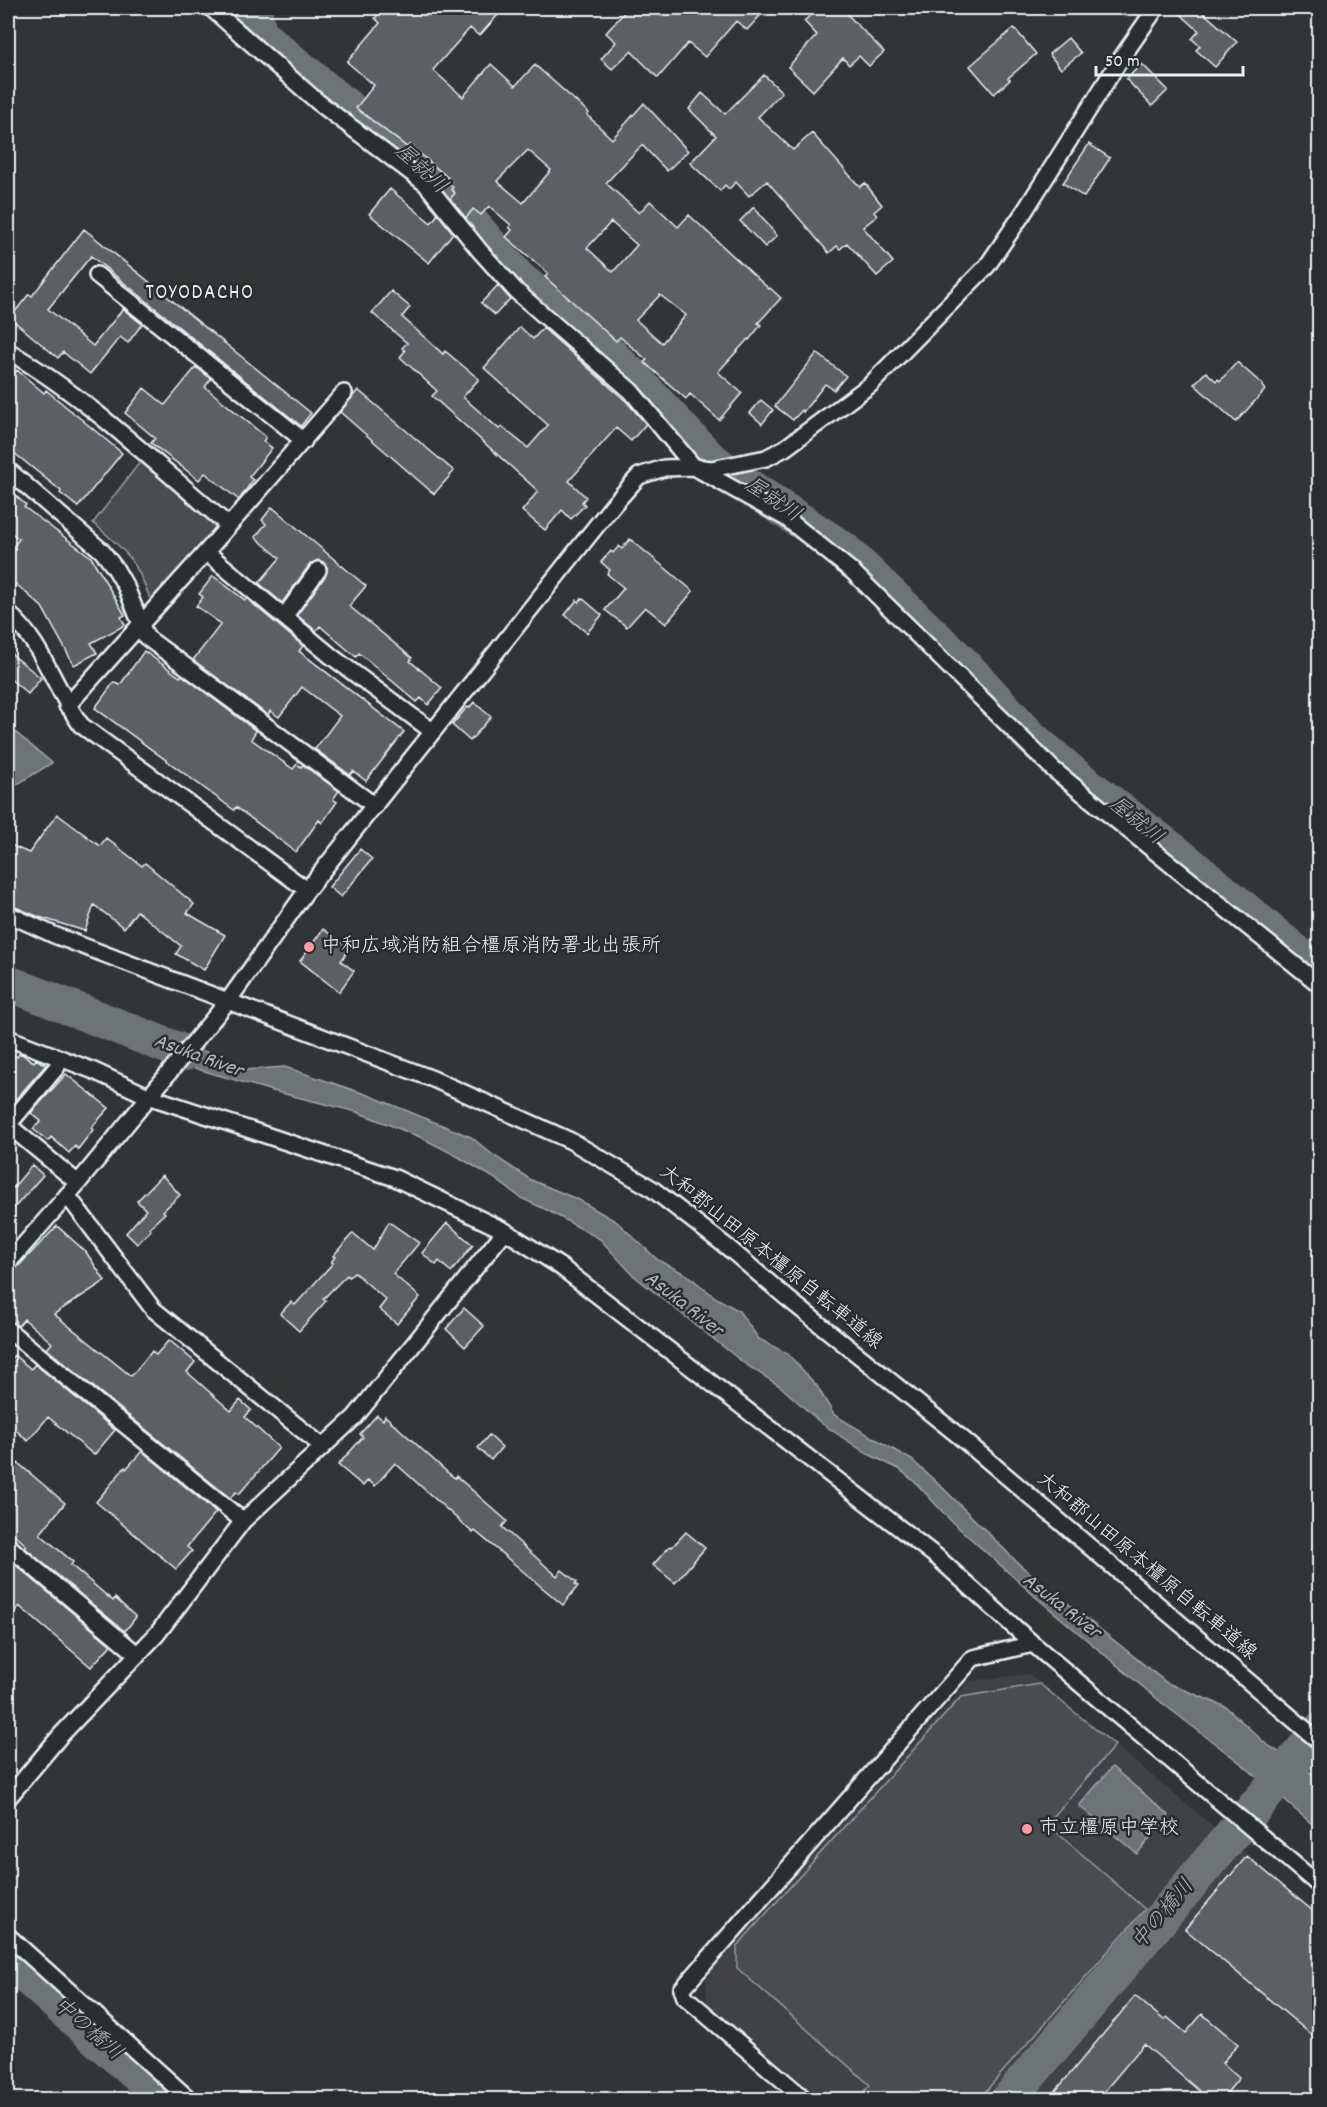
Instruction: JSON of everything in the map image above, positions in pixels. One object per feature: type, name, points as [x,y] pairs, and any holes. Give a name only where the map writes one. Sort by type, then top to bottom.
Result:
[{"type":"street","points":[[210,8],[318,102],[426,184],[480,251],[516,291],[631,391],[694,467],[786,518],[853,572],[1054,770],[1320,985]]},
{"type":"street","points":[[8,1263],[78,1183],[225,1005],[307,890],[613,505],[639,476],[664,468],[718,468],[766,458],[785,448],[870,385],[987,266],[1156,8]]},
{"type":"street","points":[[97,275],[304,441]]},
{"type":"street","points":[[8,351],[43,372],[80,399],[228,525]]},
{"type":"street","points":[[67,706],[206,552],[344,393]]},
{"type":"street","points":[[8,470],[102,551],[126,586],[146,638],[375,806]]},
{"type":"street","points":[[206,552],[331,656],[432,731]]},
{"type":"street","points":[[284,617],[318,570]]},
{"type":"street","points":[[8,613],[19,622],[40,650],[67,706],[81,725],[307,890]]},
{"type":"street","name":"大和郡山田原本橿原自転車道線","points":[[8,914],[225,1005],[433,1079],[571,1141],[651,1188],[731,1250],[959,1436],[1320,1742]]},
{"type":"street","points":[[8,1038],[94,1071],[148,1096],[394,1178],[505,1231],[561,1268],[937,1557],[1033,1644],[1320,1886]]},
{"type":"street","points":[[57,1067],[8,1125],[78,1183]]},
{"type":"street","points":[[67,1195],[153,1309],[323,1447]]},
{"type":"street","points":[[8,1798],[60,1736],[157,1634],[243,1521],[355,1417],[505,1231]]},
{"type":"street","points":[[8,1330],[243,1521]]},
{"type":"street","points":[[8,1546],[138,1655]]},
{"type":"street","points":[[806,2100],[685,1997],[682,1989],[974,1658],[1033,1644]]},
{"type":"street","points":[[8,1936],[190,2100]]},
{"type":"shaded area","points":[[140,462],[220,527],[152,604],[130,558],[93,523]]},
{"type":"shaded area","name":"市立橿原中学校","points":[[1029,1674],[1319,1914],[1319,2099],[821,2099],[707,2003],[706,1975],[970,1681]]},
{"type":"shaded area","points":[[1040,1684],[1115,1745],[1047,1824],[1145,1909],[979,2099],[857,2099],[870,2085],[737,1968],[737,1946],[961,1697]]},
{"type":"water","points":[[8,726],[52,763],[8,790]]},
{"type":"water","points":[[136,1024],[154,1034],[206,1052],[244,1070],[285,1067],[368,1095],[471,1137],[493,1155],[531,1180],[579,1200],[617,1222],[658,1260],[687,1275],[715,1297],[739,1311],[759,1339],[788,1354],[817,1386],[834,1415],[912,1460],[1019,1564],[1167,1683],[1226,1707],[1266,1744],[1320,1779],[1319,1830],[1243,1765],[1162,1703],[1038,1599],[951,1521],[917,1484],[899,1469],[866,1453],[821,1423],[780,1386],[745,1364],[634,1276],[600,1239],[521,1198],[494,1178],[420,1137],[357,1112],[191,1067],[145,1047]]},
{"type":"water","points":[[1112,1767],[1169,1815],[1137,1854],[1079,1806]]},
{"type":"building","points":[[384,8],[504,8],[481,34],[478,35],[470,28],[433,70],[463,97],[491,64],[515,86],[535,65],[589,113],[587,115],[612,139],[644,103],[688,151],[667,171],[642,145],[606,183],[639,213],[650,201],[678,227],[689,215],[781,298],[758,323],[761,325],[749,340],[718,372],[742,393],[719,420],[690,394],[686,399],[644,362],[647,360],[620,337],[616,341],[545,277],[548,273],[506,237],[512,230],[509,227],[511,225],[489,206],[481,215],[473,209],[466,218],[450,199],[455,193],[451,189],[453,187],[446,181],[448,178],[410,145],[407,147],[356,108],[374,85],[347,62],[380,23],[375,18]],"holes":[[[528,150],[551,170],[523,203],[497,181]],[[611,222],[637,245],[613,272],[587,248]],[[660,295],[686,315],[662,343],[636,320]]]},
{"type":"building","points":[[628,8],[767,8],[747,30],[736,21],[705,57],[688,43],[658,78],[631,51],[612,69],[601,59],[616,42],[606,33]]},
{"type":"building","points":[[819,8],[841,8],[884,52],[869,66],[859,56],[849,65],[843,58],[813,91],[788,67],[817,35],[804,21]]},
{"type":"building","points":[[1174,8],[1198,8],[1237,42],[1215,67],[1196,50],[1200,46],[1192,39],[1199,31]]},
{"type":"building","points":[[1014,28],[1036,54],[1008,78],[1010,80],[994,94],[970,66]]},
{"type":"building","points":[[1068,38],[1081,53],[1061,69],[1049,54]]},
{"type":"building","points":[[1142,64],[1168,90],[1152,106],[1126,79]]},
{"type":"building","points":[[764,75],[782,92],[758,117],[793,150],[812,133],[860,187],[865,183],[882,205],[874,212],[877,216],[863,227],[893,262],[877,276],[847,243],[840,249],[837,246],[829,253],[767,181],[749,196],[736,182],[729,189],[725,185],[720,191],[690,163],[716,136],[689,109],[702,93],[725,114]]},
{"type":"building","points":[[1089,144],[1110,158],[1084,197],[1063,183]]},
{"type":"building","points":[[390,189],[431,223],[438,214],[453,233],[429,263],[369,214]]},
{"type":"building","points":[[754,207],[777,236],[765,247],[740,221]]},
{"type":"building","points":[[84,229],[311,413],[301,426],[91,256],[48,309],[93,346],[123,309],[142,324],[128,343],[120,337],[90,374],[63,352],[58,358],[10,318],[29,294],[32,296]]},
{"type":"building","points":[[498,285],[510,299],[495,315],[481,303]]},
{"type":"building","points":[[391,291],[410,307],[402,317],[443,354],[445,351],[479,379],[463,397],[499,429],[502,427],[528,448],[548,425],[484,368],[520,327],[533,339],[543,328],[627,402],[646,424],[631,441],[616,428],[569,481],[586,497],[582,502],[585,505],[571,519],[562,510],[545,530],[522,511],[538,491],[432,396],[437,391],[400,357],[405,351],[402,348],[407,343],[372,313]]},
{"type":"building","points":[[817,353],[846,376],[834,390],[825,384],[803,412],[802,410],[793,420],[775,406]]},
{"type":"building","points":[[1237,362],[1263,385],[1265,390],[1236,422],[1194,384],[1206,372],[1216,381],[1218,379],[1220,381]]},
{"type":"building","points":[[196,367],[211,379],[205,387],[266,437],[263,441],[272,448],[249,477],[253,480],[239,500],[205,473],[199,480],[151,443],[155,438],[125,413],[144,388],[165,405]]},
{"type":"building","points":[[17,370],[44,393],[46,390],[122,453],[78,507],[8,448],[8,382]]},
{"type":"building","points":[[358,390],[454,471],[434,494],[340,412]]},
{"type":"building","points":[[761,400],[773,410],[762,424],[750,413]]},
{"type":"building","points":[[8,489],[26,505],[24,507],[91,557],[125,615],[121,617],[125,625],[91,643],[97,653],[74,665],[42,607],[16,584],[8,595],[8,553],[19,539],[8,530]]},
{"type":"building","points":[[272,507],[366,586],[349,606],[412,658],[410,661],[442,688],[428,705],[421,698],[417,702],[359,653],[356,657],[320,626],[316,631],[297,615],[326,575],[327,567],[323,562],[318,560],[310,564],[282,603],[259,583],[280,558],[255,537],[266,524],[262,520]]},
{"type":"building","points":[[630,539],[693,591],[666,624],[645,607],[627,627],[605,610],[624,588],[607,574],[610,570],[601,562],[619,546],[622,549]]},
{"type":"building","points":[[213,576],[245,600],[246,598],[303,646],[299,651],[404,732],[366,781],[353,771],[350,775],[315,749],[340,716],[302,687],[279,717],[270,711],[268,715],[193,660],[221,624],[196,606],[203,597],[199,594]]},
{"type":"building","points":[[582,598],[602,615],[587,633],[565,615],[577,600],[579,602]]},
{"type":"building","points":[[8,651],[41,678],[28,694],[8,677]]},
{"type":"building","points":[[144,651],[180,677],[182,675],[256,731],[251,739],[293,769],[297,764],[301,767],[303,765],[339,791],[333,799],[337,802],[322,823],[319,820],[296,852],[236,807],[234,810],[95,708],[114,682],[120,685]]},
{"type":"building","points":[[474,702],[491,717],[470,741],[452,725]]},
{"type":"building","points":[[57,814],[100,846],[106,838],[142,866],[145,863],[194,904],[187,913],[225,935],[204,970],[176,954],[181,946],[137,911],[124,928],[94,905],[85,931],[39,917],[8,904],[8,844],[29,853]]},
{"type":"building","points":[[360,849],[372,859],[341,897],[329,887]]},
{"type":"building","points":[[323,929],[350,948],[341,961],[354,971],[339,992],[300,961]]},
{"type":"building","points":[[20,1053],[34,1062],[36,1059],[46,1065],[8,1108],[8,1063],[14,1055],[17,1057]]},
{"type":"building","points":[[66,1074],[109,1108],[91,1128],[93,1130],[78,1149],[75,1146],[69,1153],[51,1137],[48,1141],[33,1129],[41,1121],[31,1113]]},
{"type":"building","points":[[32,1165],[43,1175],[8,1215],[8,1194]]},
{"type":"building","points":[[162,1175],[180,1195],[163,1211],[165,1213],[149,1228],[151,1230],[137,1244],[126,1233],[146,1210],[137,1201]]},
{"type":"building","points":[[389,1222],[419,1243],[393,1274],[420,1297],[397,1324],[379,1309],[386,1300],[354,1272],[349,1277],[347,1275],[323,1299],[326,1301],[299,1331],[280,1314],[291,1302],[295,1305],[333,1263],[331,1262],[335,1257],[333,1256],[353,1233],[373,1250]]},
{"type":"building","points":[[447,1223],[473,1245],[451,1272],[439,1261],[436,1265],[422,1253]]},
{"type":"building","points":[[57,1226],[86,1252],[105,1281],[54,1314],[131,1376],[152,1351],[156,1355],[169,1340],[195,1362],[187,1372],[231,1411],[240,1400],[251,1410],[245,1417],[279,1448],[239,1494],[236,1492],[230,1498],[47,1349],[52,1343],[24,1319],[18,1326],[8,1319],[8,1277]]},
{"type":"building","points":[[464,1308],[484,1326],[465,1347],[446,1329]]},
{"type":"building","points":[[14,1355],[31,1369],[35,1364],[115,1430],[94,1455],[48,1417],[28,1441],[8,1423],[8,1363]]},
{"type":"building","points":[[377,1415],[383,1420],[385,1416],[447,1472],[455,1478],[456,1476],[507,1521],[502,1527],[557,1576],[562,1570],[577,1582],[575,1584],[578,1586],[563,1605],[475,1531],[473,1533],[395,1463],[375,1486],[368,1480],[363,1486],[338,1465],[363,1437],[360,1434]]},
{"type":"building","points":[[489,1435],[502,1447],[491,1460],[478,1448]]},
{"type":"building","points":[[142,1451],[216,1512],[187,1547],[192,1551],[176,1569],[96,1502],[125,1467],[126,1469]]},
{"type":"building","points":[[18,1463],[65,1503],[40,1534],[73,1562],[71,1565],[113,1601],[115,1598],[136,1617],[126,1630],[123,1630],[25,1548],[27,1546],[8,1529],[8,1476]]},
{"type":"building","points":[[686,1532],[705,1548],[675,1583],[653,1565]]},
{"type":"building","points":[[12,1562],[111,1645],[91,1667],[19,1606],[8,1620],[8,1568]]},
{"type":"building","points":[[1247,1856],[1320,1917],[1320,2028],[1313,2036],[1185,1929]]},
{"type":"building","points":[[1135,1996],[1164,2020],[1167,2017],[1186,2033],[1202,2014],[1238,2044],[1222,2063],[1239,2078],[1221,2100],[1210,2100],[1144,2044],[1097,2100],[1048,2100]]},
{"type":"waterway","name":"屋就川","points":[[253,8],[260,35],[434,179],[519,279],[599,344],[708,457],[734,477],[843,549],[964,665],[1031,738],[1073,774],[1180,856],[1320,972]]},
{"type":"waterway","name":"Asuka River","points":[[8,983],[185,1053]]},
{"type":"waterway","name":"中の橋川","points":[[1008,2100],[1320,1730]]},
{"type":"waterway","name":"中の橋川","points":[[8,1960],[166,2100]]},
{"type":"place","name":"中和広域消防組合橿原消防署北出張所","points":[[309,947]]},
{"type":"place","name":"市立橿原中学校","points":[[1027,1829]]},
{"type":"district","name":"TOYODACHO","points":[[200,294]]}]
